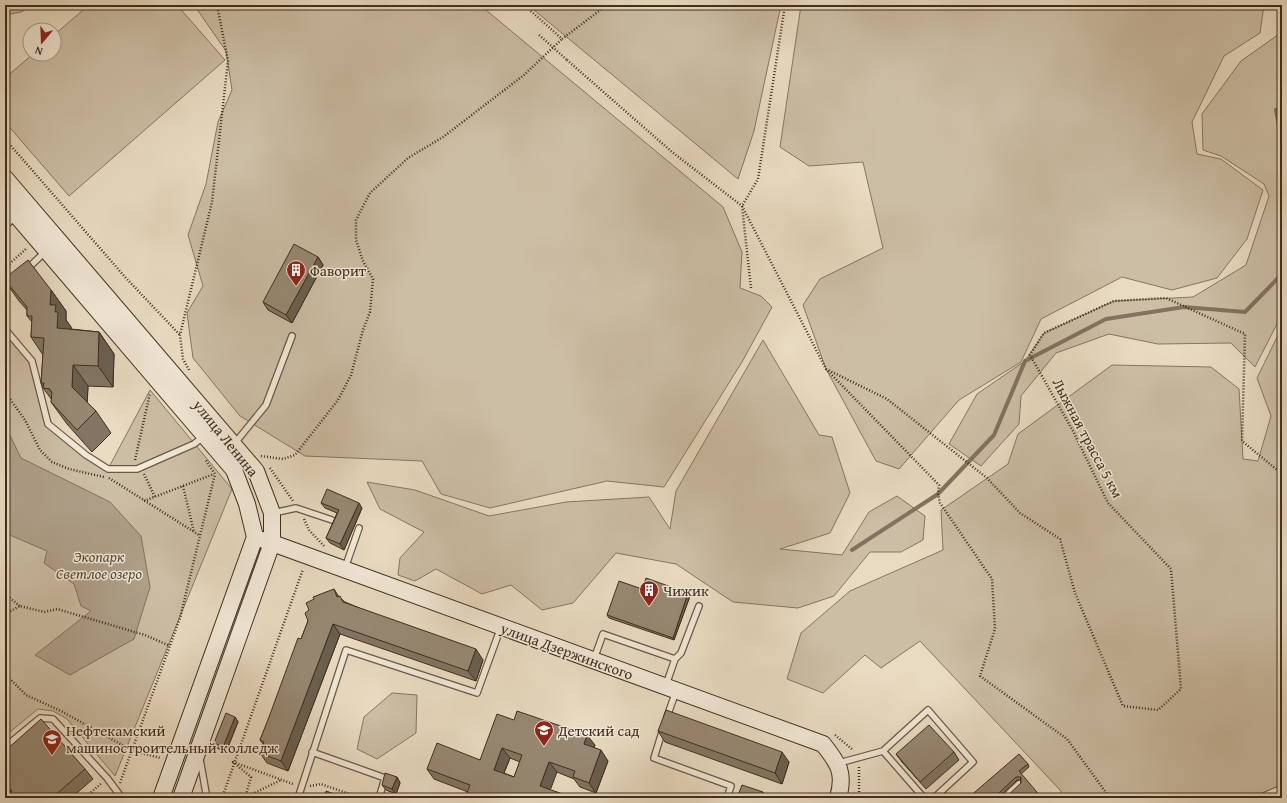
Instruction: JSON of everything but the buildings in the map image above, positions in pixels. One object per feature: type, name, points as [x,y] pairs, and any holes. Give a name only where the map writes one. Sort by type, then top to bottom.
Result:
[{"type":"main road","name":"улица Ленина","points":[[5,178],[256,471],[272,513],[272,543],[181,798]]},
{"type":"main road","name":"улица Ленина","points":[[5,202],[11,221],[47,251],[199,440],[234,470],[247,504],[254,537]]},
{"type":"main road","name":"улица Дзержинского","points":[[254,537],[823,744],[838,763],[842,784],[838,798]]},
{"type":"main road","points":[[161,798],[254,537]]},
{"type":"street","points":[[1266,798],[1282,791]]},
{"type":"lane","points":[[5,288],[47,251]]},
{"type":"lane","points":[[5,329],[32,361],[48,424],[86,455],[108,469],[132,470],[141,468],[199,440]]},
{"type":"lane","points":[[237,449],[266,405],[292,336]]},
{"type":"lane","points":[[272,513],[296,508],[332,520]]},
{"type":"lane","points":[[344,570],[359,528]]},
{"type":"lane","points":[[699,606],[681,653],[676,658],[671,689],[654,758],[731,786],[727,798]]},
{"type":"lane","points":[[298,798],[346,650],[476,693],[501,627]]},
{"type":"lane","points":[[593,661],[603,634],[676,658]]},
{"type":"lane","points":[[838,763],[883,751],[928,710],[974,762],[934,798]]},
{"type":"lane","points":[[5,747],[40,718],[53,719],[107,778],[122,798]]},
{"type":"lane","points":[[198,749],[206,793],[204,798]]},
{"type":"lane","points":[[883,751],[924,798]]},
{"type":"lane","points":[[312,752],[385,778],[379,798]]},
{"type":"lane","points":[[1004,798],[1020,784]]},
{"type":"path","points":[[190,372],[183,359],[180,335],[212,202],[228,61],[217,5]]},
{"type":"path","points":[[524,5],[562,39]]},
{"type":"path","points":[[237,449],[282,459],[295,456],[338,400],[351,375],[363,330],[370,312],[373,279],[362,261],[356,240],[356,220],[370,193],[408,158],[442,137],[524,75],[562,39],[608,5]]},
{"type":"path","points":[[751,288],[742,206],[758,179],[785,5]]},
{"type":"path","points":[[539,35],[672,152],[742,206],[826,369],[939,485],[938,494],[940,503],[992,579],[995,629],[980,676],[1067,739],[1110,798]]},
{"type":"path","points":[[5,139],[125,277],[180,335]]},
{"type":"path","points":[[5,268],[28,248]]},
{"type":"path","name":"Лыжная трасса 5 км","points":[[826,369],[887,399],[987,478],[1020,513],[1060,539],[1075,593],[1123,706],[1158,710],[1181,689],[1171,569],[1108,503],[1072,431],[1030,355],[1044,333],[1114,301],[1166,298],[1245,334],[1242,441],[1282,474]]},
{"type":"path","points":[[132,470],[150,390]]},
{"type":"path","points":[[5,392],[25,420],[40,450],[52,462],[69,469],[109,478],[200,535]]},
{"type":"path","points":[[117,792],[180,618],[215,474],[199,440]]},
{"type":"path","points":[[141,468],[155,497]]},
{"type":"path","points":[[144,501],[215,474]]},
{"type":"path","points":[[183,486],[195,532]]},
{"type":"path","points":[[222,798],[233,762],[307,557]]},
{"type":"path","points":[[5,594],[20,606],[44,612],[57,609],[145,635],[170,646]]},
{"type":"path","points":[[5,614],[20,606]]},
{"type":"path","points":[[5,674],[26,695],[61,711],[133,751],[174,761]]},
{"type":"path","points":[[233,762],[302,787],[321,784],[361,798]]},
{"type":"path","points":[[233,762],[251,778],[244,798]]},
{"type":"path","points":[[84,798],[107,778]]},
{"type":"path","points":[[244,798],[281,780]]},
{"type":"path","points":[[754,792],[776,798]]},
{"type":"green space","points":[[33,5],[21,12],[5,15],[5,6]]},
{"type":"green space","points":[[89,5],[177,5],[225,60],[69,196],[5,122],[5,78],[24,62],[62,62],[62,28]]},
{"type":"green space","points":[[194,5],[480,5],[723,207],[742,252],[740,288],[761,296],[772,307],[742,362],[664,487],[607,481],[490,508],[441,494],[422,461],[305,456],[240,416],[193,358],[187,313],[203,286],[188,235],[206,184],[218,122],[232,90],[226,51]]},
{"type":"green space","points":[[528,5],[781,5],[754,131],[738,179]]},
{"type":"green space","points":[[801,5],[1264,5],[1260,33],[1224,56],[1192,122],[1197,154],[1221,159],[1263,190],[1247,239],[1217,278],[1172,290],[1122,277],[1041,319],[1021,362],[959,400],[899,469],[876,461],[826,369],[803,305],[820,279],[883,248],[863,162],[809,166],[780,147]]},
{"type":"green space","points":[[1282,32],[1282,314],[1255,367],[1231,343],[1158,344],[1109,334],[1056,353],[1021,396],[1019,424],[981,466],[949,444],[977,394],[1025,361],[1044,333],[1114,301],[1193,297],[1246,265],[1269,196],[1264,184],[1221,156],[1203,150],[1202,114],[1241,61]]},
{"type":"green space","points":[[1282,327],[1282,798],[1060,798],[1061,791],[920,641],[881,668],[865,655],[823,693],[787,679],[801,633],[850,591],[943,550],[941,510],[1008,464],[1018,434],[1112,365],[1211,367],[1239,389],[1243,459],[1258,461],[1271,416],[1257,378]]},
{"type":"green space","name":"Экопарк Светлое озеро","points":[[5,329],[32,361],[48,424],[108,469],[150,390],[232,489],[115,776],[67,719],[53,711],[38,709],[5,736]]},
{"type":"green space","points":[[763,340],[819,435],[832,437],[850,493],[830,533],[780,549],[842,555],[869,512],[897,496],[925,516],[923,540],[901,552],[870,552],[834,596],[798,608],[733,602],[676,564],[616,553],[573,603],[542,610],[511,585],[482,594],[436,569],[415,581],[398,575],[400,558],[424,532],[380,509],[367,482],[415,490],[489,516],[566,502],[649,497],[670,529],[676,491]]},
{"type":"green space","points":[[392,693],[417,695],[416,733],[377,759],[357,749],[364,717]]},
{"type":"shaded area","points":[[5,425],[21,458],[110,502],[141,536],[150,587],[134,639],[70,675],[35,655],[91,611],[81,606],[74,584],[44,563],[47,551],[5,533]]},
{"type":"waterway","points":[[1282,108],[1276,110],[1282,141]]},
{"type":"waterway","points":[[852,550],[938,494],[994,435],[1025,361],[1106,319],[1184,307],[1245,312],[1282,274]]},
{"type":"place","name":"Фаворит","points":[[296,287]]},
{"type":"place","name":"Чижик","points":[[649,607]]},
{"type":"place","name":"Детский сад","points":[[544,747]]},
{"type":"place","name":"Нефтекамский машиностроительный колледж","points":[[52,756]]}]
